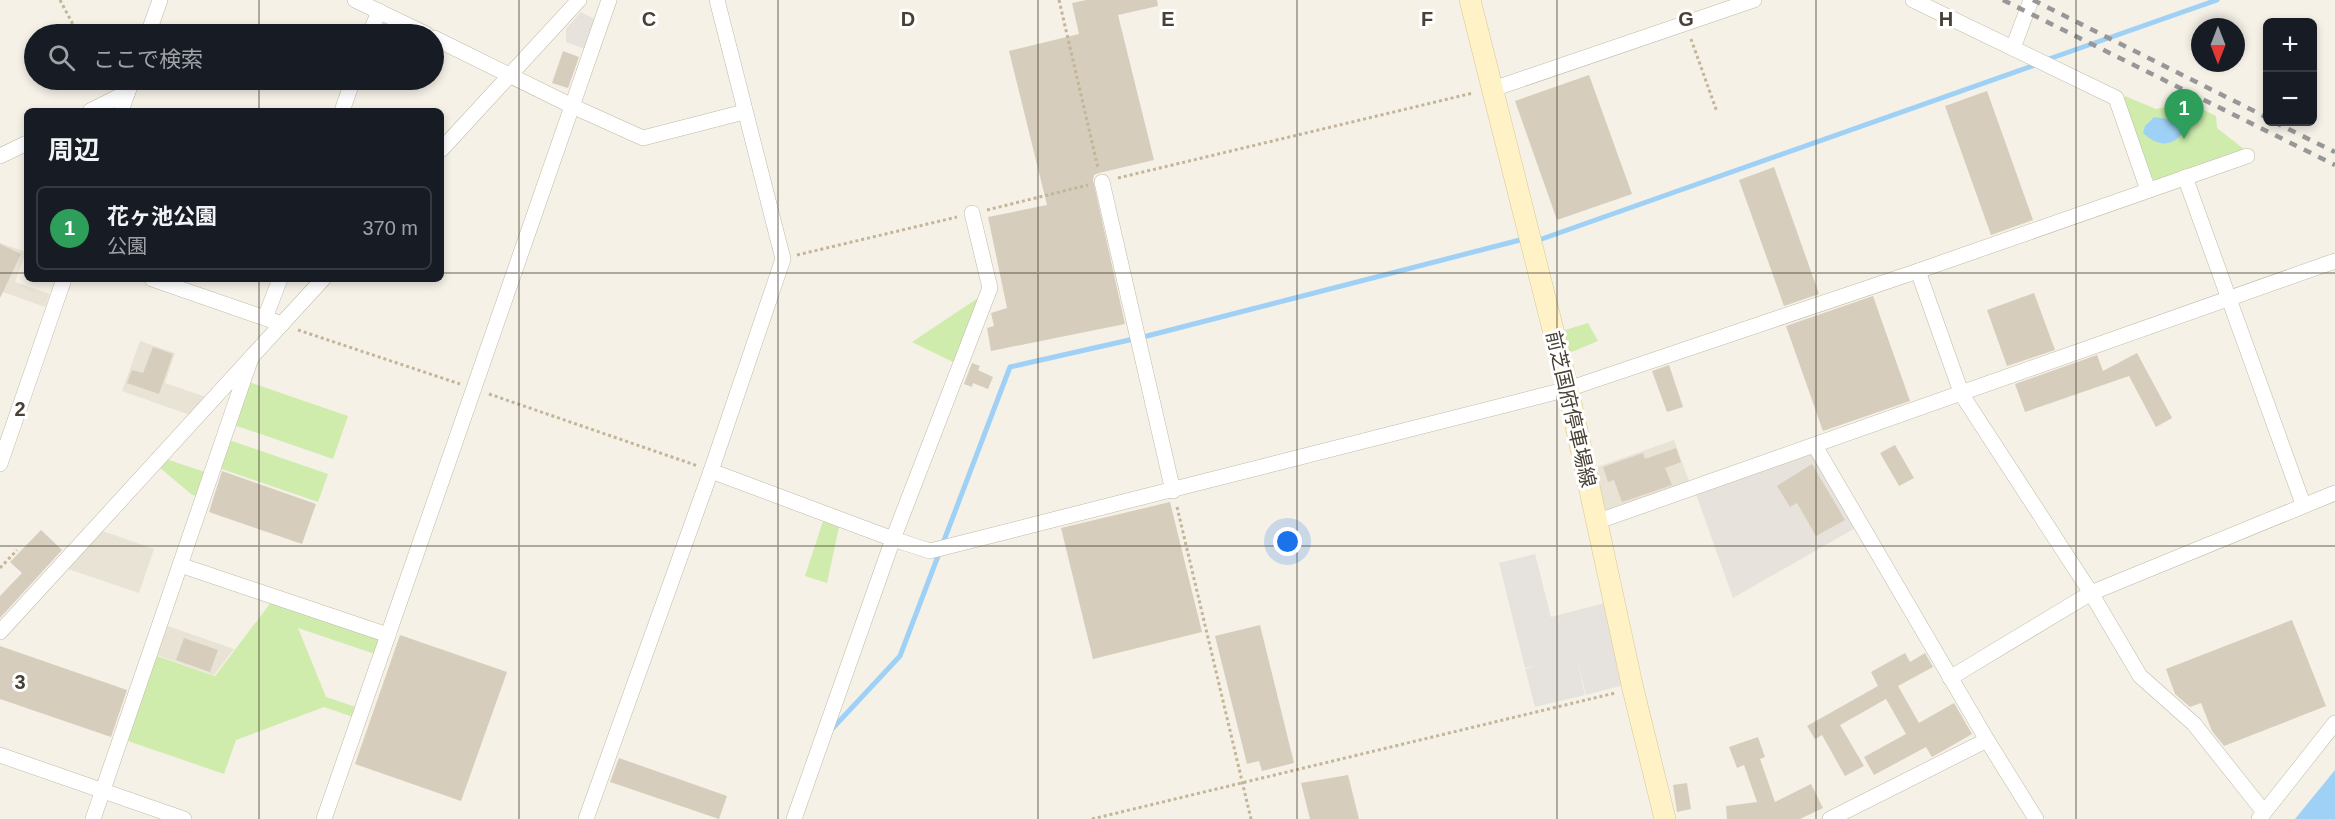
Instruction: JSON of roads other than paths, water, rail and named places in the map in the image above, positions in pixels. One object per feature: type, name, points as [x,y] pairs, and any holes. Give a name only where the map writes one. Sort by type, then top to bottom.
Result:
[{"type":"main road","name":"前芝国府停車場線","points":[[1470,0],[1568,389],[1633,689],[1665,819]]},
{"type":"street","points":[[152,24],[160,0]]},
{"type":"street","points":[[355,0],[405,24]]},
{"type":"street","points":[[444,147],[579,0]]},
{"type":"street","points":[[324,819],[609,0]]},
{"type":"street","points":[[586,819],[711,471],[783,259],[717,0]]},
{"type":"street","points":[[1493,89],[1754,0]]},
{"type":"street","points":[[1913,0],[2116,98],[2148,190]]},
{"type":"street","points":[[2013,48],[2031,0]]},
{"type":"street","points":[[374,24],[379,12]]},
{"type":"street","points":[[444,43],[643,138],[744,112]]},
{"type":"street","points":[[95,108],[124,90]]},
{"type":"street","points":[[122,108],[129,90]]},
{"type":"street","points":[[343,108],[350,90]]},
{"type":"street","points":[[0,156],[24,144]]},
{"type":"street","points":[[711,471],[930,551],[1568,389],[1918,271],[2247,156]]},
{"type":"street","points":[[2185,177],[2303,504]]},
{"type":"street","points":[[1102,182],[1173,491]]},
{"type":"street","points":[[794,819],[893,539],[990,288],[972,213]]},
{"type":"street","points":[[1596,522],[1962,395],[2335,261]]},
{"type":"street","points":[[1918,271],[1962,395],[2091,593],[2140,676],[2172,702],[2194,724],[2262,815],[2335,723]]},
{"type":"street","points":[[0,465],[63,282]]},
{"type":"street","points":[[161,282],[282,324]]},
{"type":"street","points":[[265,318],[279,282]]},
{"type":"street","points":[[0,632],[320,282]]},
{"type":"street","points":[[93,819],[251,358]]},
{"type":"street","points":[[1815,446],[1950,678],[2036,819]]},
{"type":"street","points":[[1950,678],[2091,593],[2303,504],[2335,493]]},
{"type":"street","points":[[180,565],[388,635]]},
{"type":"street","points":[[1830,819],[1987,740]]},
{"type":"street","points":[[0,755],[184,819]]},
{"type":"water","points":[[2154,117],[2176,122],[2183,132],[2169,143],[2154,141],[2143,133],[2145,126]]},
{"type":"water","points":[[2335,770],[2335,819],[2295,819]]},
{"type":"waterway","points":[[2046,60],[2217,0]]},
{"type":"waterway","points":[[1536,241],[2038,64]]},
{"type":"waterway","points":[[832,729],[900,656],[1010,367],[1147,336],[1520,240]]},
{"type":"railway","points":[[2003,0],[2335,165]]},
{"type":"railway","points":[[2033,0],[2263,115]]},
{"type":"railway","points":[[2282,126],[2335,152]]},
{"type":"place","name":"花ヶ池公園","points":[[2184,139]]}]
